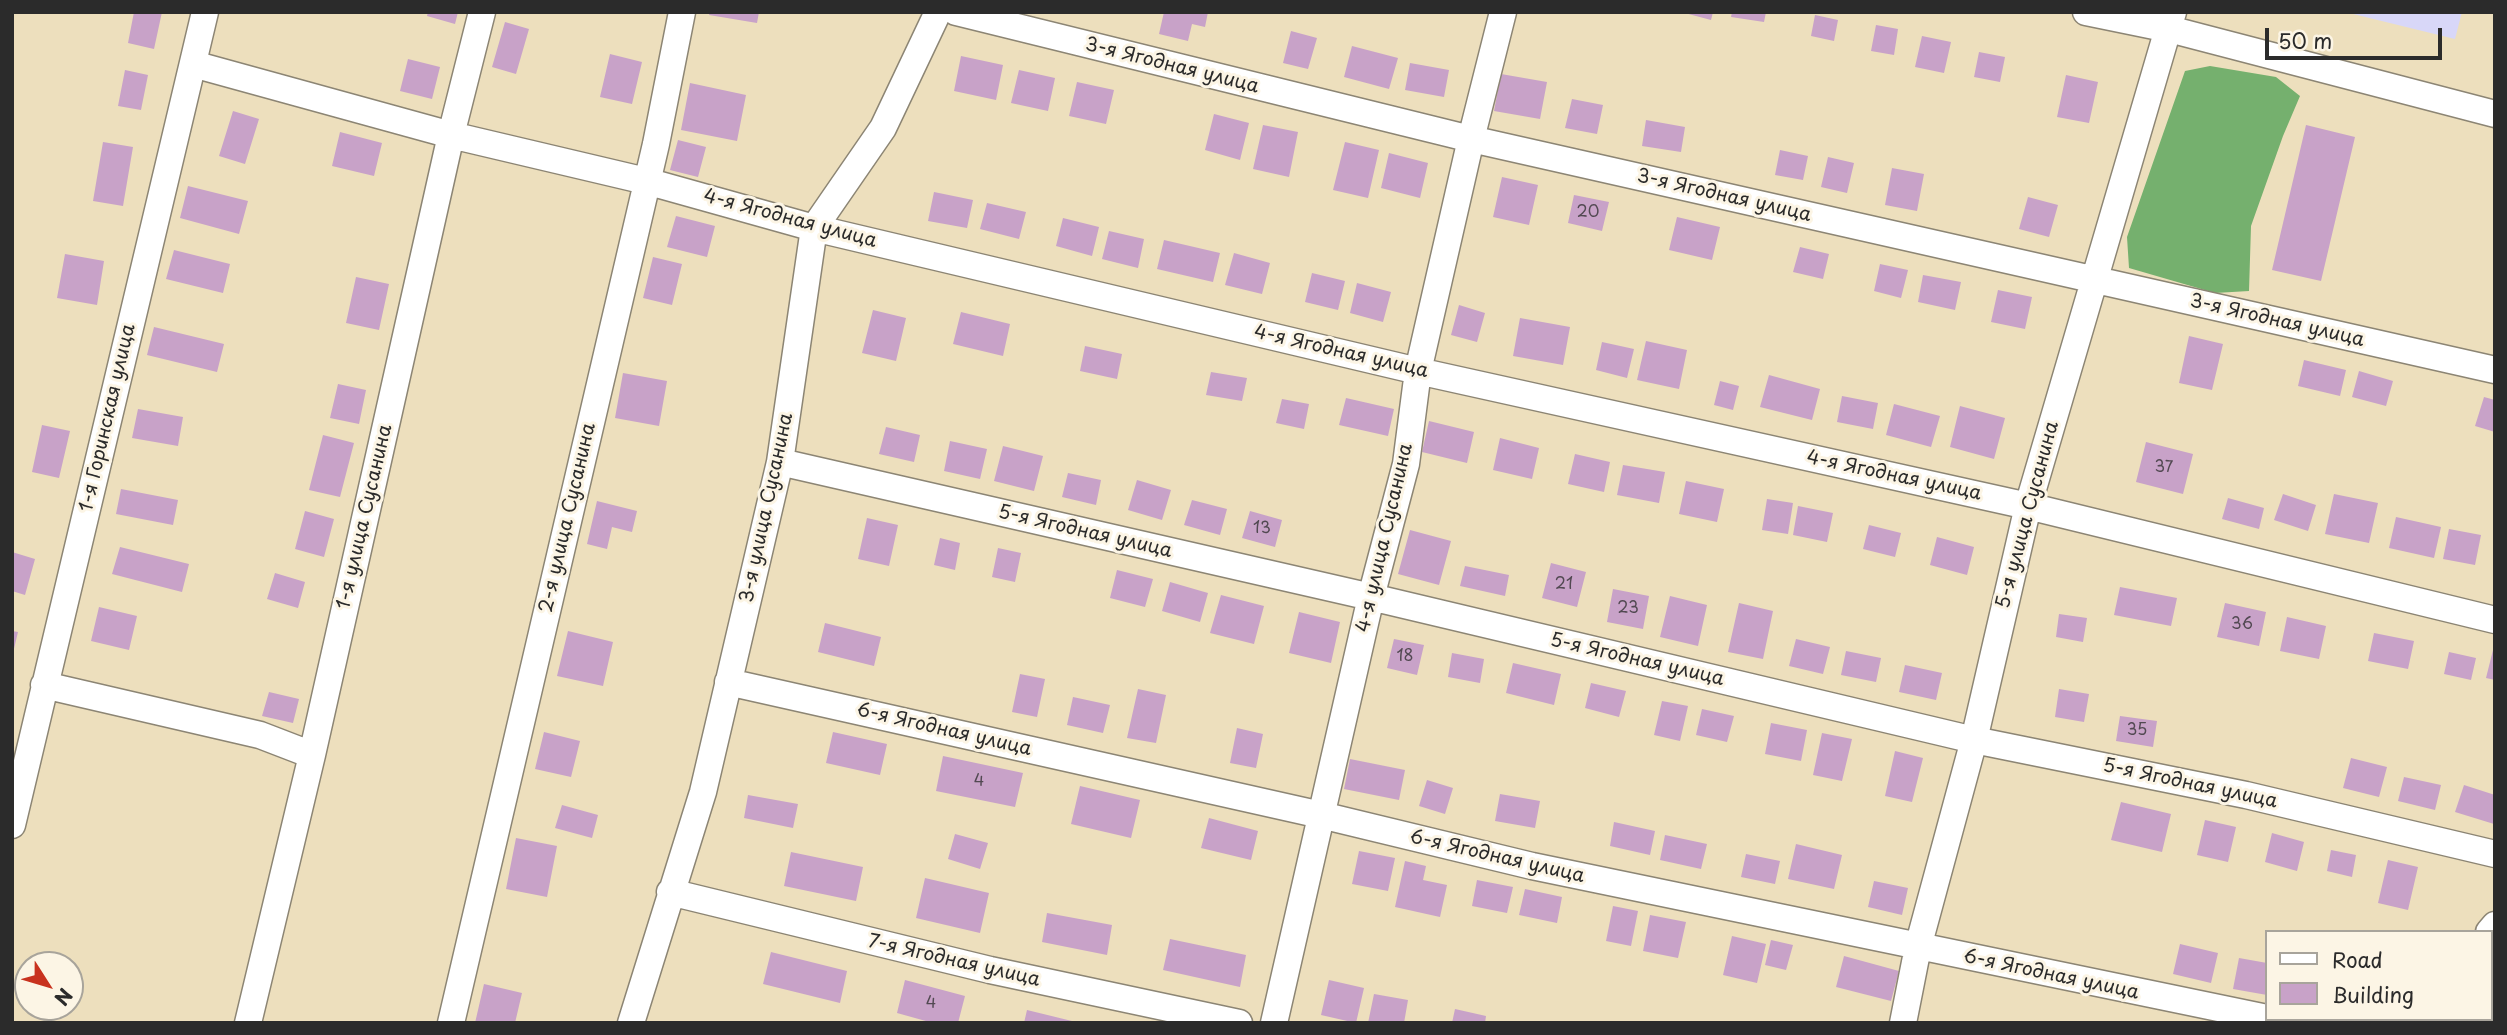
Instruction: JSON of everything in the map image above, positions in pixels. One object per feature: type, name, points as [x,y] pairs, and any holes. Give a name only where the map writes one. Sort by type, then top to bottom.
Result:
[{"type":"street","name":"1-я Горинская улица","points":[[12,825],[205,12]]},
{"type":"street","name":"1-я улица Сусанина","points":[[248,1023],[312,755],[451,135],[482,12]]},
{"type":"street","name":"2-я улица Сусанина","points":[[451,1023],[656,144],[681,12]]},
{"type":"street","name":"3-я улица Сусанина","points":[[631,1023],[703,792],[780,462],[814,228],[883,128],[938,12]]},
{"type":"street","name":"3-я Ягодная улица","points":[[956,12],[1471,139],[2495,370]]},
{"type":"street","name":"4-я улица Сусанина","points":[[1273,1023],[1371,597],[1406,464],[1418,371],[1503,12]]},
{"type":"street","points":[[2086,12],[2171,21],[2495,114]]},
{"type":"street","name":"5-я улица Сусанина","points":[[1903,1023],[1918,947],[1973,740],[2028,506],[2171,21]]},
{"type":"street","name":"4-я Ягодная улица","points":[[192,64],[451,135],[646,181],[814,228],[1418,371],[2028,506],[2495,620]]},
{"type":"street","name":"5-я Ягодная улица","points":[[780,462],[1371,597],[1973,740],[2246,795],[2495,854]]},
{"type":"street","name":"6-я Ягодная улица","points":[[729,682],[1321,815],[1532,866],[2266,1018]]},
{"type":"street","points":[[44,685],[260,735],[312,755]]},
{"type":"street","name":"7-я Ягодная улица","points":[[670,892],[990,970],[1239,1023]]},
{"type":"shaded area","points":[[2345,12],[2462,12],[2455,39]]},
{"type":"green space","points":[[2210,66],[2276,77],[2300,96],[2251,226],[2249,291],[2215,293],[2129,268],[2127,237],[2185,71]]},
{"type":"building","points":[[134,12],[162,12],[154,49],[128,43]]},
{"type":"building","points":[[428,12],[458,12],[455,24],[427,16]]},
{"type":"building","points":[[710,12],[759,12],[757,23],[709,15]]},
{"type":"building","points":[[1164,12],[1208,12],[1205,27],[1192,24],[1188,41],[1159,34]]},
{"type":"building","points":[[1681,12],[1713,12],[1711,20]]},
{"type":"building","points":[[1732,12],[1766,12],[1764,22],[1731,17]]},
{"type":"building","points":[[1815,15],[1838,20],[1834,41],[1811,36]]},
{"type":"building","points":[[505,22],[529,29],[516,74],[492,67]]},
{"type":"building","points":[[1876,25],[1898,29],[1894,55],[1871,51]]},
{"type":"building","points":[[1291,31],[1317,38],[1308,69],[1283,63]]},
{"type":"building","points":[[1922,36],[1951,42],[1944,73],[1915,67]]},
{"type":"building","points":[[1352,46],[1398,58],[1389,89],[1344,77]]},
{"type":"building","points":[[1979,52],[2005,57],[2000,82],[1974,77]]},
{"type":"building","points":[[610,54],[642,62],[632,104],[600,97]]},
{"type":"building","points":[[961,56],[1003,65],[996,100],[954,91]]},
{"type":"building","points":[[408,59],[440,67],[432,99],[400,91]]},
{"type":"building","points":[[1410,63],[1449,70],[1444,97],[1405,90]]},
{"type":"building","points":[[125,70],[148,75],[141,110],[118,106]]},
{"type":"building","points":[[1019,70],[1055,78],[1048,111],[1011,103]]},
{"type":"building","points":[[1501,74],[1547,82],[1540,119],[1494,111]]},
{"type":"building","points":[[2066,75],[2098,82],[2089,123],[2057,117]]},
{"type":"building","points":[[1077,82],[1114,90],[1106,124],[1069,116]]},
{"type":"building","points":[[690,83],[746,95],[737,141],[681,130]]},
{"type":"building","points":[[1572,99],[1603,105],[1597,134],[1565,128]]},
{"type":"building","points":[[233,111],[259,119],[245,164],[219,156]]},
{"type":"building","points":[[1214,114],[1249,123],[1240,160],[1205,150]]},
{"type":"building","points":[[1646,120],[1685,127],[1681,152],[1642,146]]},
{"type":"building","points":[[1263,125],[1298,132],[1289,177],[1253,169]]},
{"type":"building","points":[[2306,125],[2355,137],[2321,281],[2272,270]]},
{"type":"building","points":[[340,132],[382,143],[374,176],[332,166]]},
{"type":"building","points":[[678,140],[706,147],[698,177],[670,170]]},
{"type":"building","points":[[103,142],[133,147],[123,206],[93,201]]},
{"type":"building","points":[[1345,142],[1379,150],[1368,198],[1333,190]]},
{"type":"building","points":[[1780,150],[1808,156],[1803,180],[1775,175]]},
{"type":"building","points":[[1389,153],[1428,163],[1420,198],[1381,188]]},
{"type":"building","points":[[1828,157],[1854,163],[1847,193],[1821,187]]},
{"type":"building","points":[[1892,168],[1924,174],[1917,211],[1885,205]]},
{"type":"building","points":[[1502,177],[1538,185],[1529,225],[1493,217]]},
{"type":"building","points":[[188,186],[248,201],[239,234],[180,218]]},
{"type":"building","points":[[934,192],[973,200],[967,228],[928,221]]},
{"type":"building","points":[[1574,195],[1609,202],[1602,231],[1568,223]]},
{"type":"building","points":[[2028,197],[2058,205],[2049,237],[2019,229]]},
{"type":"building","points":[[987,203],[1026,212],[1019,239],[980,229]]},
{"type":"building","points":[[676,216],[715,226],[707,257],[667,247]]},
{"type":"building","points":[[1677,217],[1720,227],[1712,260],[1669,250]]},
{"type":"building","points":[[1063,218],[1099,227],[1092,256],[1056,246]]},
{"type":"building","points":[[1109,231],[1144,239],[1138,268],[1102,259]]},
{"type":"building","points":[[1164,240],[1220,253],[1213,282],[1157,269]]},
{"type":"building","points":[[1800,247],[1829,254],[1823,279],[1793,272]]},
{"type":"building","points":[[174,250],[230,264],[223,293],[166,279]]},
{"type":"building","points":[[1234,253],[1270,263],[1262,294],[1225,285]]},
{"type":"building","points":[[65,254],[104,261],[97,305],[57,298]]},
{"type":"building","points":[[653,257],[682,264],[672,305],[643,298]]},
{"type":"building","points":[[1880,264],[1908,270],[1901,298],[1874,291]]},
{"type":"building","points":[[1312,273],[1345,281],[1338,310],[1305,302]]},
{"type":"building","points":[[1923,275],[1961,282],[1955,310],[1918,302]]},
{"type":"building","points":[[356,277],[389,284],[379,330],[346,323]]},
{"type":"building","points":[[1357,283],[1391,292],[1383,322],[1350,313]]},
{"type":"building","points":[[1998,290],[2032,297],[2025,329],[1991,322]]},
{"type":"building","points":[[1459,305],[1485,313],[1477,342],[1451,335]]},
{"type":"building","points":[[873,310],[906,318],[896,361],[862,353]]},
{"type":"building","points":[[961,312],[1010,324],[1003,356],[953,344]]},
{"type":"building","points":[[1520,318],[1570,327],[1563,365],[1513,356]]},
{"type":"building","points":[[154,327],[224,344],[217,372],[147,355]]},
{"type":"building","points":[[2189,336],[2223,344],[2212,390],[2179,383]]},
{"type":"building","points":[[1646,341],[1687,350],[1679,389],[1637,380]]},
{"type":"building","points":[[1602,342],[1634,349],[1627,378],[1596,370]]},
{"type":"building","points":[[1085,346],[1122,354],[1117,379],[1080,371]]},
{"type":"building","points":[[2304,360],[2346,370],[2340,396],[2298,386]]},
{"type":"building","points":[[2359,371],[2393,381],[2386,406],[2352,397]]},
{"type":"building","points":[[1211,372],[1247,378],[1242,401],[1206,395]]},
{"type":"building","points":[[623,373],[667,381],[659,426],[615,418]]},
{"type":"building","points":[[1769,375],[1820,389],[1812,420],[1760,407]]},
{"type":"building","points":[[1720,381],[1739,386],[1733,410],[1714,405]]},
{"type":"building","points":[[338,384],[366,390],[359,424],[330,418]]},
{"type":"building","points":[[1842,396],[1878,403],[1873,429],[1837,422]]},
{"type":"building","points":[[2484,397],[2495,400],[2495,432],[2475,426]]},
{"type":"building","points":[[1346,398],[1394,409],[1388,436],[1339,425]]},
{"type":"building","points":[[1282,399],[1309,404],[1304,429],[1276,423]]},
{"type":"building","points":[[1894,404],[1940,416],[1931,447],[1886,435]]},
{"type":"building","points":[[1960,406],[2005,418],[1994,459],[1950,447]]},
{"type":"building","points":[[138,409],[183,417],[178,446],[132,438]]},
{"type":"building","points":[[1429,421],[1474,432],[1467,463],[1422,452]]},
{"type":"building","points":[[42,425],[70,431],[59,478],[32,472]]},
{"type":"building","points":[[886,427],[920,435],[914,462],[879,454]]},
{"type":"building","points":[[323,435],[354,443],[340,497],[309,490]]},
{"type":"building","points":[[1500,438],[1539,448],[1532,479],[1493,470]]},
{"type":"building","points":[[950,441],[987,449],[980,479],[944,471]]},
{"type":"building","points":[[2146,442],[2193,454],[2183,494],[2136,482]]},
{"type":"building","points":[[1003,446],[1043,456],[1034,491],[994,481]]},
{"type":"building","points":[[1575,454],[1610,462],[1604,492],[1568,484]]},
{"type":"building","points":[[1623,465],[1665,472],[1659,503],[1617,495]]},
{"type":"building","points":[[1068,473],[1101,480],[1096,505],[1062,497]]},
{"type":"building","points":[[1137,480],[1171,490],[1162,520],[1128,510]]},
{"type":"building","points":[[1686,481],[1724,489],[1717,522],[1679,514]]},
{"type":"building","points":[[121,489],[178,500],[173,525],[116,514]]},
{"type":"building","points":[[2283,494],[2316,505],[2308,531],[2274,520]]},
{"type":"building","points":[[2334,494],[2378,503],[2369,543],[2325,534]]},
{"type":"building","points":[[2228,498],[2264,508],[2259,529],[2222,519]]},
{"type":"building","points":[[1767,499],[1793,503],[1788,534],[1762,530]]},
{"type":"building","points":[[1192,500],[1227,509],[1220,535],[1184,525]]},
{"type":"building","points":[[597,501],[637,511],[632,532],[612,527],[607,549],[587,544]]},
{"type":"building","points":[[1798,506],[1833,513],[1827,542],[1793,535]]},
{"type":"building","points":[[305,511],[334,519],[324,557],[295,549]]},
{"type":"building","points":[[1250,511],[1282,520],[1275,547],[1242,538]]},
{"type":"building","points":[[2396,517],[2441,527],[2434,558],[2389,548]]},
{"type":"building","points":[[867,518],[898,525],[889,566],[858,559]]},
{"type":"building","points":[[1869,525],[1901,533],[1895,557],[1863,549]]},
{"type":"building","points":[[2449,529],[2481,535],[2475,565],[2443,559]]},
{"type":"building","points":[[1410,530],[1451,541],[1439,585],[1398,574]]},
{"type":"building","points":[[1937,537],[1974,547],[1967,575],[1930,565]]},
{"type":"building","points":[[940,538],[960,543],[955,570],[934,565]]},
{"type":"building","points":[[120,547],[189,564],[182,592],[112,574]]},
{"type":"building","points":[[998,548],[1021,553],[1015,582],[992,577]]},
{"type":"building","points":[[12,552],[35,559],[25,595],[12,591]]},
{"type":"building","points":[[1551,563],[1586,572],[1577,607],[1542,598]]},
{"type":"building","points":[[1465,566],[1509,575],[1505,596],[1460,586]]},
{"type":"building","points":[[1117,570],[1153,579],[1145,607],[1110,598]]},
{"type":"building","points":[[275,573],[305,582],[298,608],[267,599]]},
{"type":"building","points":[[1170,582],[1208,593],[1200,622],[1162,611]]},
{"type":"building","points":[[2120,587],[2177,598],[2171,626],[2114,615]]},
{"type":"building","points":[[1613,589],[1649,596],[1643,629],[1607,622]]},
{"type":"building","points":[[1221,595],[1264,606],[1254,644],[1210,633]]},
{"type":"building","points":[[1670,596],[1707,605],[1698,646],[1660,637]]},
{"type":"building","points":[[1739,603],[1773,611],[1763,659],[1728,652]]},
{"type":"building","points":[[2225,603],[2266,612],[2259,646],[2217,637]]},
{"type":"building","points":[[99,607],[137,616],[129,650],[91,641]]},
{"type":"building","points":[[1299,612],[1340,622],[1331,663],[1289,653]]},
{"type":"building","points":[[2059,614],[2087,618],[2083,642],[2056,637]]},
{"type":"building","points":[[2287,617],[2326,626],[2319,659],[2280,651]]},
{"type":"building","points":[[825,623],[881,637],[874,666],[818,652]]},
{"type":"building","points":[[12,631],[18,632],[13,653],[12,653]]},
{"type":"building","points":[[568,631],[613,642],[603,686],[557,676]]},
{"type":"building","points":[[2374,633],[2414,641],[2408,669],[2368,661]]},
{"type":"building","points":[[1394,639],[1424,645],[1417,675],[1387,668]]},
{"type":"building","points":[[1796,639],[1830,647],[1823,674],[1789,666]]},
{"type":"building","points":[[2495,646],[2495,680],[2486,678]]},
{"type":"building","points":[[1846,651],[1881,658],[1876,682],[1841,675]]},
{"type":"building","points":[[2449,652],[2476,658],[2471,680],[2444,674]]},
{"type":"building","points":[[1452,653],[1484,659],[1480,683],[1448,677]]},
{"type":"building","points":[[1513,663],[1561,674],[1554,705],[1506,693]]},
{"type":"building","points":[[1905,665],[1942,673],[1936,700],[1899,692]]},
{"type":"building","points":[[1020,674],[1045,679],[1037,717],[1012,712]]},
{"type":"building","points":[[1591,683],[1626,691],[1619,717],[1585,708]]},
{"type":"building","points":[[1138,689],[1166,695],[1156,743],[1127,738]]},
{"type":"building","points":[[2059,689],[2089,694],[2084,722],[2055,717]]},
{"type":"building","points":[[269,692],[299,699],[293,723],[262,716]]},
{"type":"building","points":[[1073,697],[1110,705],[1103,733],[1067,725]]},
{"type":"building","points":[[1662,701],[1688,706],[1680,741],[1654,735]]},
{"type":"building","points":[[1702,709],[1734,716],[1727,742],[1696,735]]},
{"type":"building","points":[[2120,716],[2157,721],[2153,747],[2116,741]]},
{"type":"building","points":[[1771,723],[1807,730],[1801,761],[1765,754]]},
{"type":"building","points":[[1237,728],[1263,734],[1256,768],[1230,763]]},
{"type":"building","points":[[544,732],[580,741],[571,777],[535,769]]},
{"type":"building","points":[[833,732],[887,744],[880,775],[826,763]]},
{"type":"building","points":[[1822,733],[1852,739],[1842,781],[1813,775]]},
{"type":"building","points":[[1895,751],[1923,758],[1912,802],[1885,796]]},
{"type":"building","points":[[943,756],[1023,773],[1015,807],[936,791]]},
{"type":"building","points":[[2351,758],[2387,767],[2379,797],[2343,788]]},
{"type":"building","points":[[1350,759],[1405,770],[1399,800],[1344,789]]},
{"type":"building","points":[[2404,777],[2441,785],[2435,810],[2398,801]]},
{"type":"building","points":[[1427,780],[1453,788],[1445,814],[1419,806]]},
{"type":"building","points":[[2464,785],[2495,795],[2494,824],[2455,812]]},
{"type":"building","points":[[1080,786],[1140,800],[1131,838],[1071,824]]},
{"type":"building","points":[[1500,794],[1540,801],[1535,828],[1495,821]]},
{"type":"building","points":[[748,795],[798,804],[793,828],[744,818]]},
{"type":"building","points":[[2121,802],[2171,814],[2162,852],[2111,840]]},
{"type":"building","points":[[562,805],[598,815],[592,838],[555,828]]},
{"type":"building","points":[[1209,818],[1258,831],[1251,860],[1201,848]]},
{"type":"building","points":[[2205,820],[2236,827],[2228,862],[2197,855]]},
{"type":"building","points":[[1614,822],[1655,831],[1650,855],[1610,846]]},
{"type":"building","points":[[2272,833],[2304,842],[2297,871],[2265,862]]},
{"type":"building","points":[[955,834],[988,843],[980,869],[948,859]]},
{"type":"building","points":[[1665,835],[1707,844],[1701,869],[1660,860]]},
{"type":"building","points":[[516,838],[557,846],[547,897],[506,889]]},
{"type":"building","points":[[1796,844],[1842,855],[1834,889],[1788,879]]},
{"type":"building","points":[[2331,850],[2356,855],[2352,877],[2327,871]]},
{"type":"building","points":[[1359,851],[1395,858],[1388,891],[1352,884]]},
{"type":"building","points":[[791,852],[863,867],[856,901],[784,886]]},
{"type":"building","points":[[1746,854],[1780,861],[1775,884],[1741,877]]},
{"type":"building","points":[[2388,860],[2418,867],[2408,910],[2378,903]]},
{"type":"building","points":[[1405,861],[1426,866],[1423,880],[1447,885],[1440,917],[1395,907]]},
{"type":"building","points":[[925,878],[989,893],[980,933],[916,918]]},
{"type":"building","points":[[1477,880],[1513,887],[1507,913],[1472,906]]},
{"type":"building","points":[[1874,881],[1908,888],[1902,915],[1868,907]]},
{"type":"building","points":[[1525,889],[1562,897],[1557,923],[1519,915]]},
{"type":"building","points":[[1613,906],[1638,911],[1631,946],[1606,941]]},
{"type":"building","points":[[1047,913],[1112,925],[1107,955],[1042,942]]},
{"type":"building","points":[[1650,915],[1686,922],[1678,958],[1643,951]]},
{"type":"building","points":[[1732,936],[1766,944],[1757,983],[1723,975]]},
{"type":"building","points":[[1170,939],[1246,955],[1240,987],[1163,970]]},
{"type":"building","points":[[1771,940],[1793,945],[1786,970],[1765,965]]},
{"type":"building","points":[[2180,944],[2218,953],[2211,983],[2173,974]]},
{"type":"building","points":[[771,952],[847,971],[840,1003],[763,984]]},
{"type":"building","points":[[1844,956],[1899,971],[1891,1001],[1836,987]]},
{"type":"building","points":[[2239,958],[2266,963],[2266,995],[2233,989]]},
{"type":"building","points":[[905,980],[965,996],[958,1023],[933,1023],[897,1013]]},
{"type":"building","points":[[1329,980],[1364,988],[1356,1023],[1321,1015]]},
{"type":"building","points":[[484,984],[522,993],[515,1023],[475,1023]]},
{"type":"building","points":[[1374,994],[1408,1000],[1404,1023],[1368,1023]]},
{"type":"building","points":[[1455,1009],[1486,1016],[1485,1023],[1452,1023]]},
{"type":"building","points":[[1027,1010],[1076,1022],[1076,1023],[1024,1023]]}]
